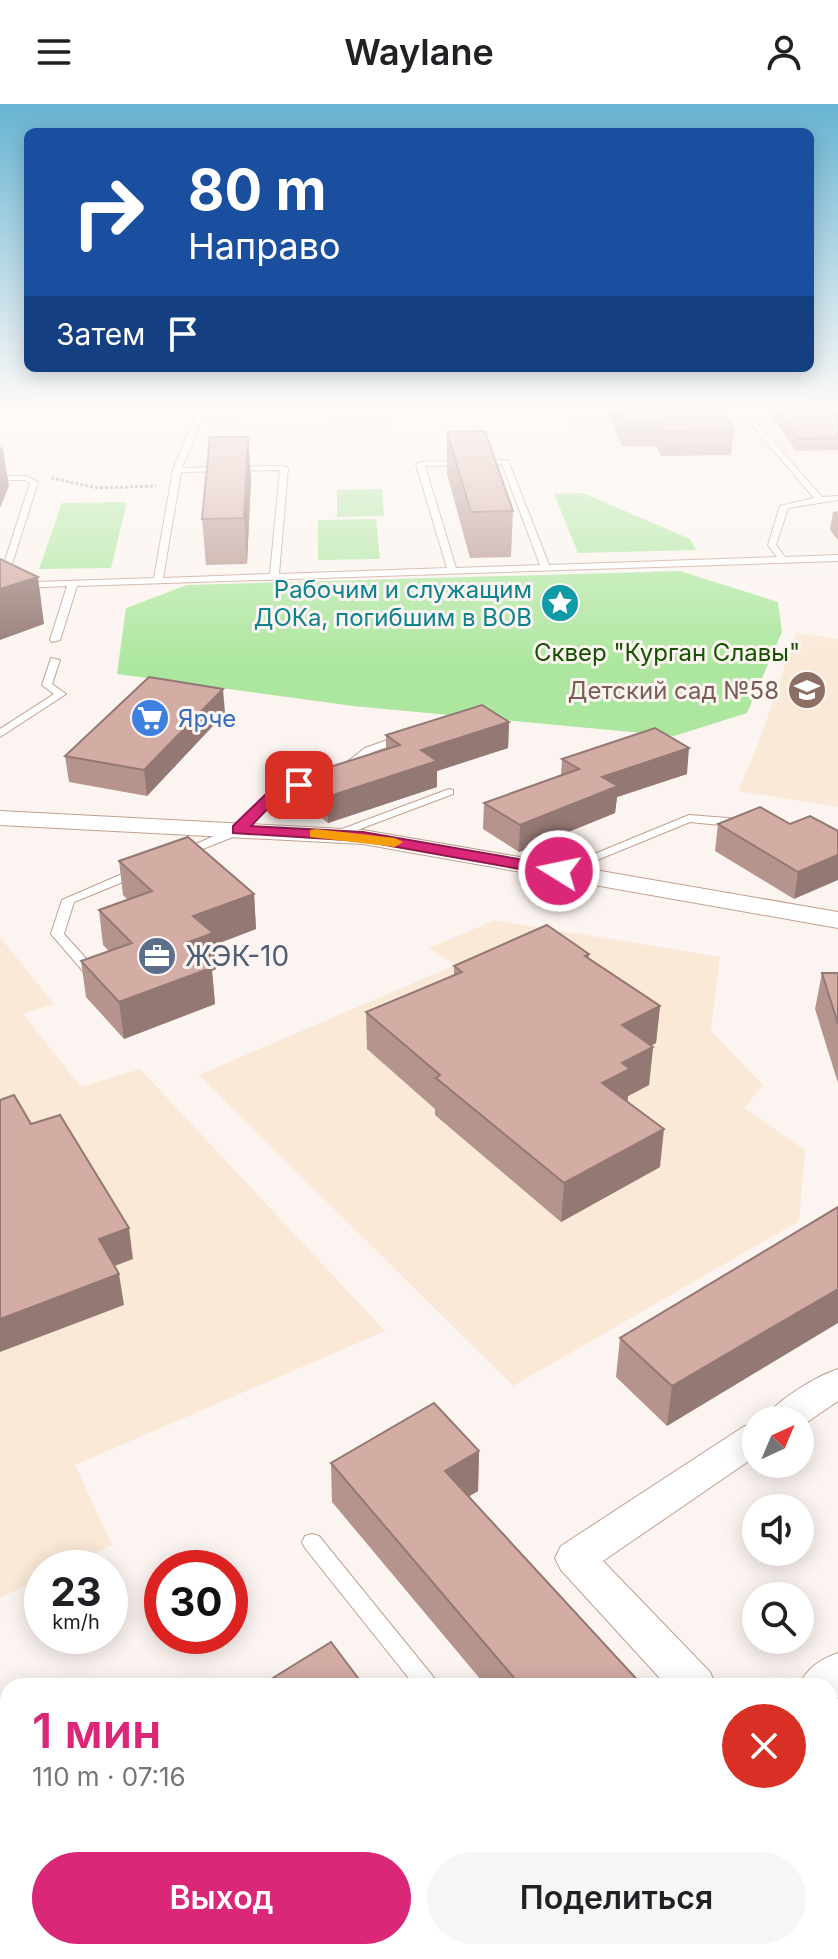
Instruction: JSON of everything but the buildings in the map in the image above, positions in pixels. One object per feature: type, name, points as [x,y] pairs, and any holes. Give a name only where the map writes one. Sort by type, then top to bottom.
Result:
[{"type":"street","points":[[0,818],[363,837],[838,920]]},
{"type":"street","points":[[803,1406],[838,1383]]},
{"type":"street","points":[[688,1678],[575,1558],[742,1446]]},
{"type":"lane","points":[[31,492],[1,586],[838,558]]},
{"type":"lane","points":[[158,580],[174,492]]},
{"type":"lane","points":[[274,576],[282,492]]},
{"type":"lane","points":[[428,492],[452,571]]},
{"type":"lane","points":[[516,492],[546,569]]},
{"type":"lane","points":[[813,492],[820,500]]},
{"type":"lane","points":[[783,560],[772,545],[784,506],[838,498]]},
{"type":"lane","points":[[55,640],[73,583]]},
{"type":"lane","points":[[0,734],[61,694],[47,685],[55,660]]},
{"type":"lane","points":[[167,859],[239,830],[273,795],[353,765],[369,750],[412,734]]},
{"type":"lane","points":[[332,835],[449,792]]},
{"type":"lane","points":[[559,871],[689,818],[748,824]]},
{"type":"lane","points":[[99,980],[57,934],[68,900],[153,865]]},
{"type":"lane","points":[[312,1542],[422,1678]]},
{"type":"shaded area","name":"Детский сад №58","points":[[796,633],[838,639],[838,807],[738,791],[759,742]]},
{"type":"shaded area","points":[[495,920],[720,957],[711,1031],[763,1085],[744,1108],[805,1150],[799,1221],[513,1386],[199,1075],[455,965],[429,948]]},
{"type":"shaded area","points":[[0,937],[54,1004],[23,1014],[81,1087],[140,1069],[385,1331],[75,1465],[112,1545],[102,1550],[24,1550],[24,1587],[0,1598]]},
{"type":"green space","points":[[337,492],[382,492],[384,516],[337,517]]},
{"type":"green space","points":[[583,493],[690,539],[696,550],[578,553],[554,494]]},
{"type":"green space","points":[[127,502],[111,568],[39,569],[62,503]]},
{"type":"green space","points":[[376,519],[380,559],[318,560],[318,520]]},
{"type":"green space","name":"Сквер \"Курган Славы\"","points":[[680,571],[778,602],[782,632],[747,713],[674,736],[353,706],[117,674],[126,608],[187,585]]},
{"type":"slow traffic","points":[[316,834],[395,842]]},
{"type":"place","name":"Рабочим и служащим ДОКа, погибшим в ВОВ","points":[[560,603]]},
{"type":"place","name":"Детский сад №58","points":[[807,690]]},
{"type":"place","name":"Ярче","points":[[150,718]]},
{"type":"place","name":"ЖЭК-10","points":[[157,956]]},
{"type":"route","points":[[299,785],[273,795],[239,830],[363,837],[559,871]]}]
